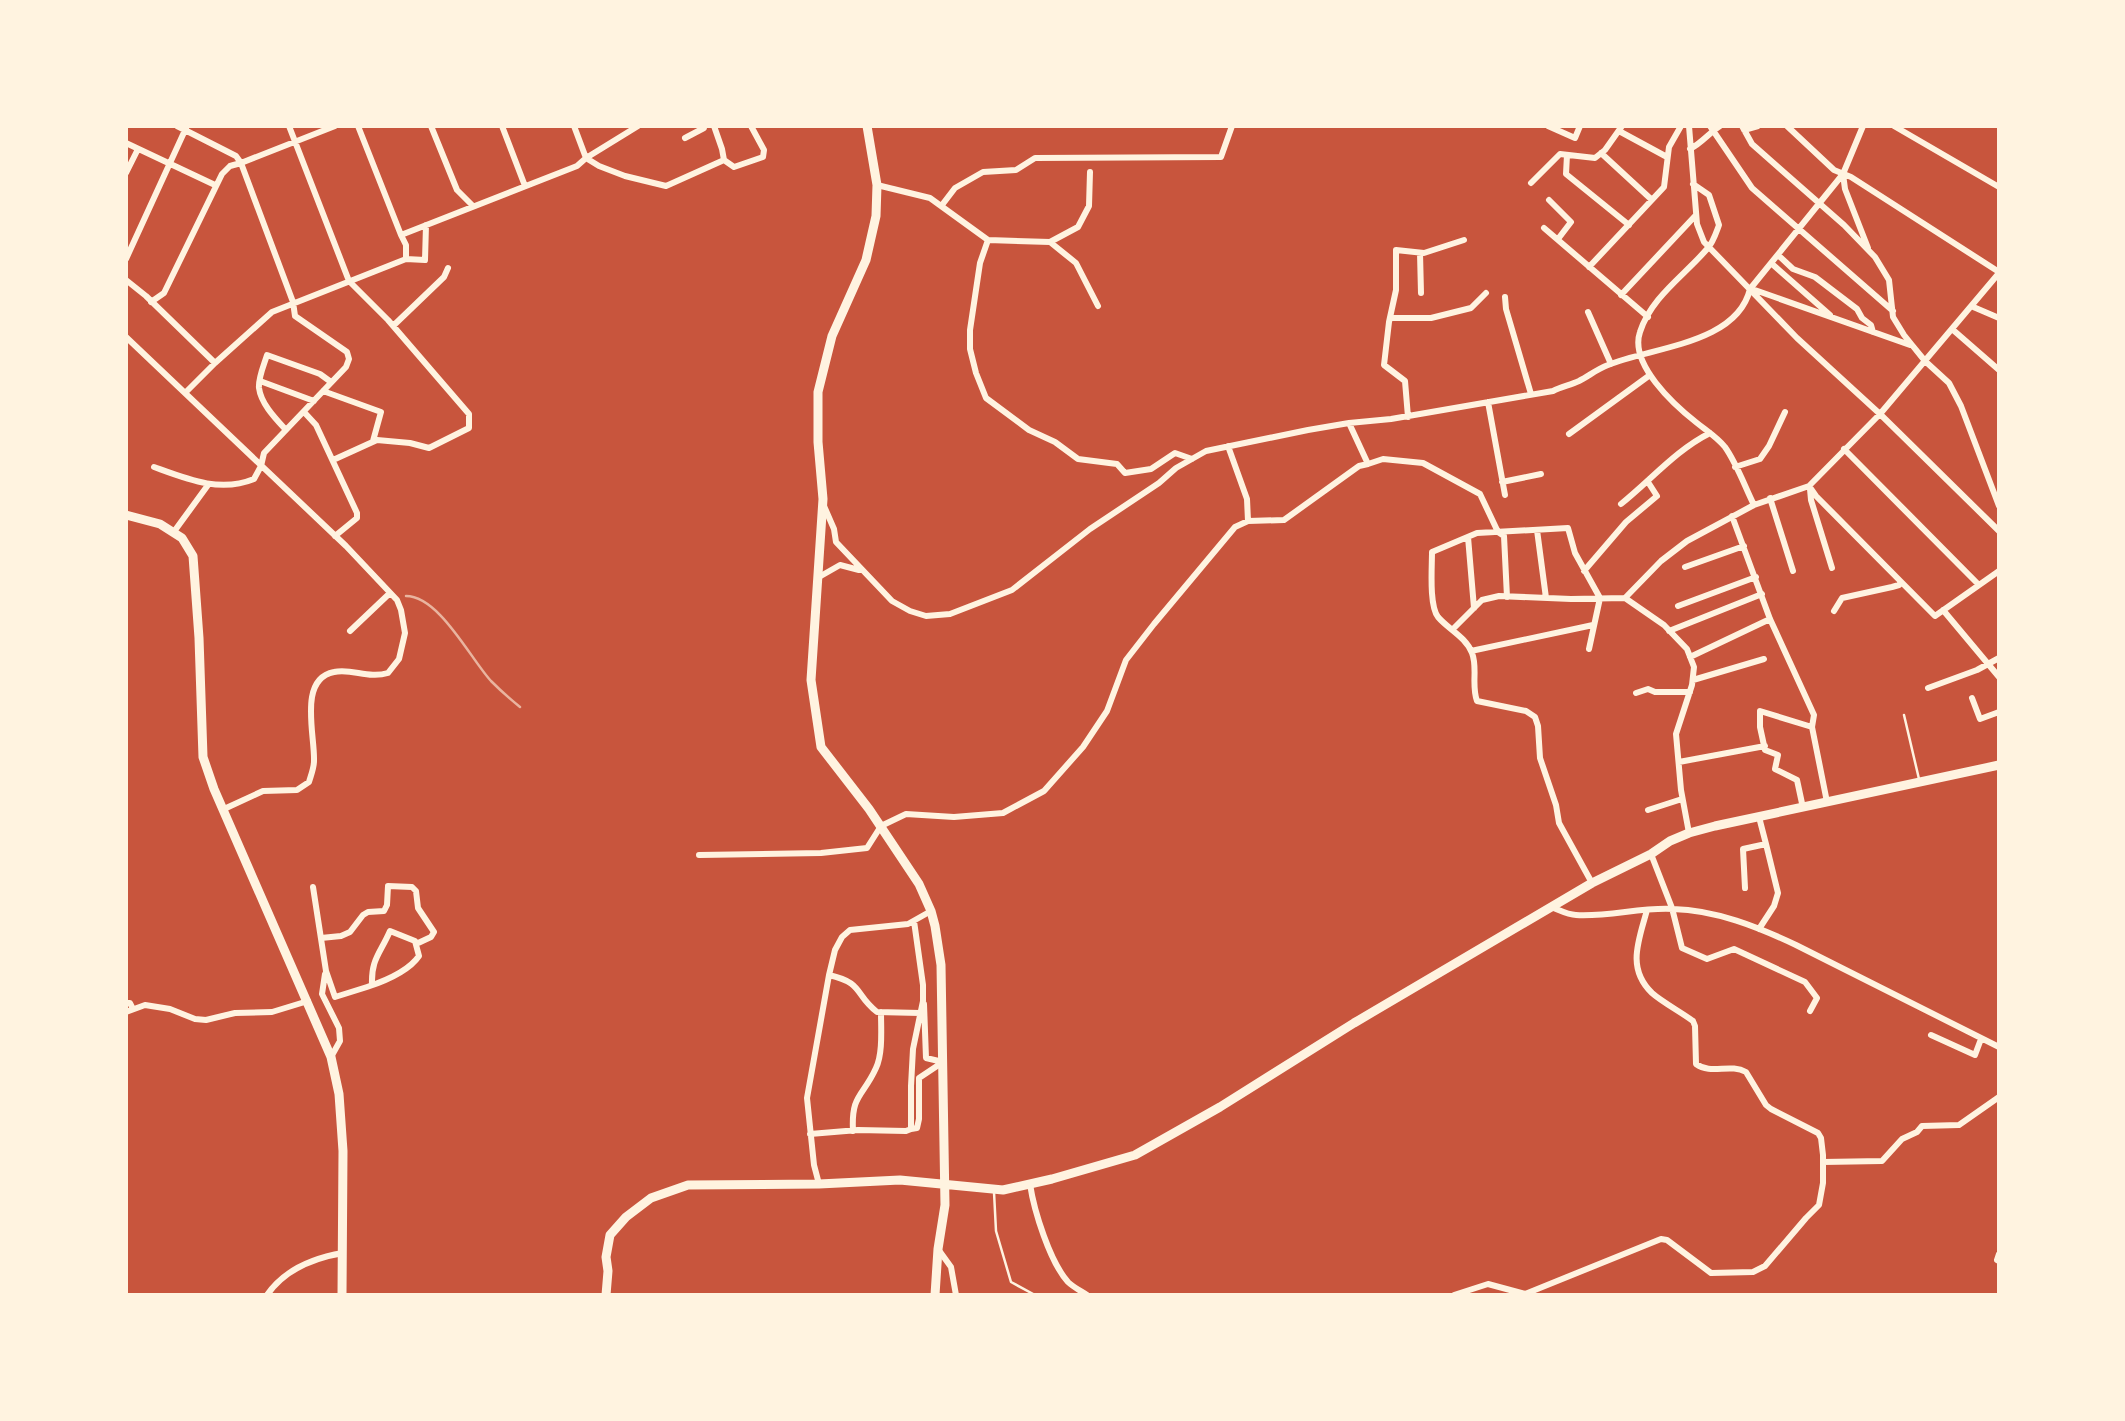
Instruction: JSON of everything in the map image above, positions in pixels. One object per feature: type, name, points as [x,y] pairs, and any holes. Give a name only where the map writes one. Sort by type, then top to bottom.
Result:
[{"type":"main road","points":[[867,126],[877,185],[876,216],[866,260],[832,336],[818,392],[818,442],[823,503],[811,680],[821,747],[881,826],[919,884],[931,911],[941,965],[945,1184],[935,1295]]},
{"type":"main road","points":[[126,515],[160,524],[182,538],[193,556],[203,757],[308,1000],[331,1057],[340,1094],[343,1151],[342,1295]]},
{"type":"main road","points":[[606,1295],[606,1257],[610,1235],[626,1217],[651,1198],[688,1185],[900,1180],[1003,1190],[1135,1155],[1220,1107],[1354,1023],[1551,907],[1670,841],[1689,833],[1999,765]]},
{"type":"street","points":[[154,467],[208,485],[240,485],[254,480],[264,453],[346,367],[349,359],[347,352],[295,316],[293,302],[241,163],[236,156],[186,128],[177,126]]},
{"type":"street","points":[[289,126],[349,281],[393,326],[469,414],[469,428],[429,448],[377,440],[333,460]]},
{"type":"street","points":[[151,302],[164,293],[215,185],[230,166],[335,126]]},
{"type":"street","points":[[358,126],[406,245],[406,259]]},
{"type":"street","points":[[431,126],[457,190],[473,206]]},
{"type":"street","points":[[502,126],[526,186]]},
{"type":"street","points":[[573,126],[586,158],[598,166],[666,186],[724,160]]},
{"type":"street","points":[[401,235],[578,166],[586,158],[638,126]]},
{"type":"street","points":[[685,138],[704,126]]},
{"type":"street","points":[[714,126],[724,160],[734,167],[763,157],[764,150],[751,126]]},
{"type":"street","points":[[942,205],[955,188],[983,172],[1016,170],[1035,158],[1221,157],[1232,126]]},
{"type":"street","points":[[1548,126],[1575,138],[1580,126]]},
{"type":"street","points":[[1590,267],[1664,187],[1669,147],[1680,128],[1671,126]]},
{"type":"street","points":[[1689,126],[1697,224],[1704,242],[1797,338],[1999,530]]},
{"type":"street","points":[[1690,149],[1700,144],[1711,129],[1720,126]]},
{"type":"street","points":[[1758,126],[1743,128],[1752,144],[1820,203],[1875,257],[1889,280],[1893,317],[1925,361],[1949,383],[1961,406],[1999,506]]},
{"type":"street","points":[[1625,598],[1661,561],[1686,541],[1754,505],[1809,486],[1880,414],[1999,272],[1851,177],[1834,170],[1787,126]]},
{"type":"street","points":[[823,503],[834,529],[836,542],[892,601],[926,616],[950,614],[968,608],[1012,590],[1090,529],[1159,483],[1176,468],[1206,452],[1349,423],[1408,416],[1553,391],[1611,364],[1707,336],[1731,320],[1747,301],[1750,289],[1843,174],[1863,126]]},
{"type":"street","points":[[1894,126],[1999,187]]},
{"type":"street","points":[[126,259],[186,128]]},
{"type":"street","points":[[1531,183],[1560,154],[1595,158],[1620,128],[1667,157]]},
{"type":"street","points":[[1711,129],[1752,188],[1893,311]]},
{"type":"street","points":[[126,143],[215,185]]},
{"type":"street","points":[[126,173],[138,149]]},
{"type":"street","points":[[1601,153],[1652,200]]},
{"type":"street","points":[[1567,155],[1566,174],[1629,225]]},
{"type":"street","points":[[877,185],[930,198],[988,240],[1049,242],[1078,227],[1089,206],[1090,172]]},
{"type":"street","points":[[1843,174],[1845,189],[1868,250]]},
{"type":"street","points":[[1693,184],[1709,195],[1719,225],[1709,247],[1662,296],[1648,317],[1639,334],[1640,355],[1644,368],[1672,402],[1726,449],[1754,505]]},
{"type":"street","points":[[1549,200],[1571,222],[1558,239]]},
{"type":"street","points":[[1621,295],[1696,215]]},
{"type":"street","points":[[185,393],[272,312],[406,259],[425,260],[426,225]]},
{"type":"street","points":[[1544,228],[1648,317]]},
{"type":"street","points":[[988,240],[980,263],[970,330],[976,373],[986,398],[1029,430],[1055,442],[1079,459],[1117,464],[1125,473],[1151,469],[1175,453],[1192,459]]},
{"type":"street","points":[[1408,416],[1405,382],[1384,365],[1396,290],[1396,250],[1420,253],[1464,240]]},
{"type":"street","points":[[1049,242],[1076,263],[1097,306]]},
{"type":"street","points":[[1420,253],[1421,293]]},
{"type":"street","points":[[1778,255],[1793,269],[1815,277],[1857,309],[1862,318],[1871,325],[1873,332]]},
{"type":"street","points":[[1771,263],[1832,317]]},
{"type":"street","points":[[393,326],[444,277],[448,268]]},
{"type":"street","points":[[126,281],[215,363]]},
{"type":"street","points":[[1750,289],[1912,345]]},
{"type":"street","points":[[1390,317],[1431,318],[1471,308],[1486,293]]},
{"type":"street","points":[[1504,297],[1531,394]]},
{"type":"street","points":[[1971,306],[1999,318]]},
{"type":"street","points":[[1588,312],[1611,364]]},
{"type":"street","points":[[1952,329],[1999,370]]},
{"type":"street","points":[[126,337],[335,536],[397,600],[404,621],[405,633],[399,659],[388,673],[380,675],[335,671],[316,683],[311,697],[315,764],[309,782],[298,790],[263,791],[224,809]]},
{"type":"street","points":[[286,430],[275,418],[259,390],[267,355],[320,374],[331,382]]},
{"type":"street","points":[[1569,434],[1650,375]]},
{"type":"street","points":[[260,381],[310,397],[314,401]]},
{"type":"street","points":[[323,391],[381,412],[373,441]]},
{"type":"street","points":[[1488,402],[1505,495]]},
{"type":"street","points":[[304,412],[316,425],[357,513],[357,519],[335,536]]},
{"type":"street","points":[[1735,467],[1760,459],[1785,412]]},
{"type":"street","points":[[1349,423],[1368,464]]},
{"type":"street","points":[[1621,504],[1681,450],[1710,433]]},
{"type":"street","points":[[1228,446],[1247,499],[1248,521]]},
{"type":"street","points":[[1844,449],[1979,585]]},
{"type":"street","points":[[699,855],[821,853],[867,848],[881,826],[906,814],[954,817],[1003,813],[1044,791],[1083,747],[1107,711],[1126,660],[1235,527],[1248,521],[1284,520],[1359,466],[1383,459],[1423,463],[1480,494],[1498,532],[1504,536],[1507,597]]},
{"type":"street","points":[[1502,482],[1541,474]]},
{"type":"street","points":[[1584,571],[1626,522],[1657,496],[1648,482]]},
{"type":"street","points":[[173,533],[208,485]]},
{"type":"street","points":[[1809,486],[1832,568]]},
{"type":"street","points":[[1809,486],[1935,616],[1999,571]]},
{"type":"street","points":[[1770,498],[1793,571]]},
{"type":"street","points":[[1732,516],[1770,619],[1814,715],[1812,727],[1827,802]]},
{"type":"street","points":[[1589,649],[1600,598],[1575,553],[1568,528],[1477,533],[1432,552],[1433,599],[1437,616],[1471,652],[1474,667],[1473,689],[1477,701],[1526,711],[1535,717],[1540,758],[1556,805],[1559,823],[1592,883]]},
{"type":"street","points":[[1537,530],[1546,598]]},
{"type":"street","points":[[1468,537],[1474,608]]},
{"type":"street","points":[[1685,567],[1744,546]]},
{"type":"street","points":[[819,577],[840,565],[863,572]]},
{"type":"street","points":[[1678,606],[1756,577]]},
{"type":"street","points":[[1833,611],[1842,598],[1892,587],[1901,582]]},
{"type":"street","points":[[351,631],[390,593]]},
{"type":"street","points":[[1669,631],[1762,594]]},
{"type":"street","points":[[1452,629],[1482,600],[1507,597],[1625,598],[1669,631],[1688,649],[1694,667],[1690,692],[1676,734],[1682,799],[1689,833]]},
{"type":"street","points":[[1943,610],[1999,677]]},
{"type":"street","points":[[1690,657],[1770,619]]},
{"type":"street","points":[[1471,652],[1593,625]]},
{"type":"street","points":[[1928,688],[1999,658]]},
{"type":"street","points":[[1693,680],[1764,659]]},
{"type":"street","points":[[1636,693],[1648,689],[1655,692],[1690,692]]},
{"type":"street","points":[[1972,698],[1980,719],[1999,712]]},
{"type":"street","points":[[1803,808],[1797,780],[1775,769],[1778,755],[1765,750],[1760,711],[1812,727]]},
{"type":"street","points":[[1679,762],[1765,746]]},
{"type":"street","points":[[1648,810],[1682,799]]},
{"type":"street","points":[[1759,817],[1778,893],[1774,906],[1759,929]]},
{"type":"street","points":[[1745,888],[1743,849],[1766,844]]},
{"type":"street","points":[[1651,853],[1672,908],[1682,948],[1707,959],[1734,949],[1805,982],[1817,998],[1810,1011]]},
{"type":"street","points":[[321,937],[341,936],[351,932],[363,915],[384,911],[388,886],[412,887],[416,891],[418,908],[433,932],[431,937],[416,942],[390,931],[376,955],[372,969],[372,985]]},
{"type":"street","points":[[313,887],[326,971],[335,997],[385,981],[415,961],[419,956],[416,942]]},
{"type":"street","points":[[1551,907],[1574,915],[1672,908],[1700,911],[1759,929],[1999,1047]]},
{"type":"street","points":[[1454,1295],[1488,1284],[1525,1294],[1661,1239],[1667,1240],[1712,1273],[1753,1272],[1772,1259],[1819,1205],[1823,1162],[1821,1138],[1818,1133],[1766,1105],[1746,1072],[1741,1069],[1705,1069],[1696,1064],[1693,1021],[1653,993],[1640,976],[1636,963],[1638,941],[1647,910]]},
{"type":"street","points":[[819,1184],[814,1166],[807,1098],[835,950],[842,937],[850,930],[908,924],[931,911]]},
{"type":"street","points":[[914,921],[922,966],[926,1058],[943,1062]]},
{"type":"street","points":[[326,971],[322,994],[339,1028],[340,1041],[331,1057]]},
{"type":"street","points":[[829,975],[855,985],[873,1009],[881,1012],[920,1013]]},
{"type":"street","points":[[126,1003],[130,1003],[130,1011],[145,1005],[206,1020],[235,1013],[272,1012],[308,1000]]},
{"type":"street","points":[[911,1129],[913,1049],[923,1001]]},
{"type":"street","points":[[853,1131],[852,1110],[876,1068],[879,1056],[881,1012]]},
{"type":"street","points":[[1931,1035],[1975,1055],[1981,1039]]},
{"type":"street","points":[[810,1134],[917,1128],[919,1078],[943,1062]]},
{"type":"street","points":[[1823,1162],[1882,1161],[1902,1139],[1917,1132],[1922,1126],[1959,1125],[1999,1097]]},
{"type":"street","points":[[1030,1184],[1033,1206],[1050,1252],[1068,1282],[1087,1295]]},
{"type":"street","points":[[938,1249],[951,1267],[956,1295]]},
{"type":"street","points":[[267,1295],[276,1283],[303,1263],[343,1253]]},
{"type":"street","points":[[951,1267],[951,1295]]},
{"type":"lane","points":[[1904,715],[1920,782]]},
{"type":"lane","points":[[993,1189],[996,1231],[1011,1282],[1035,1295]]},
{"type":"railway","points":[[406,596],[418,599],[442,617],[491,681],[520,707]]}]
